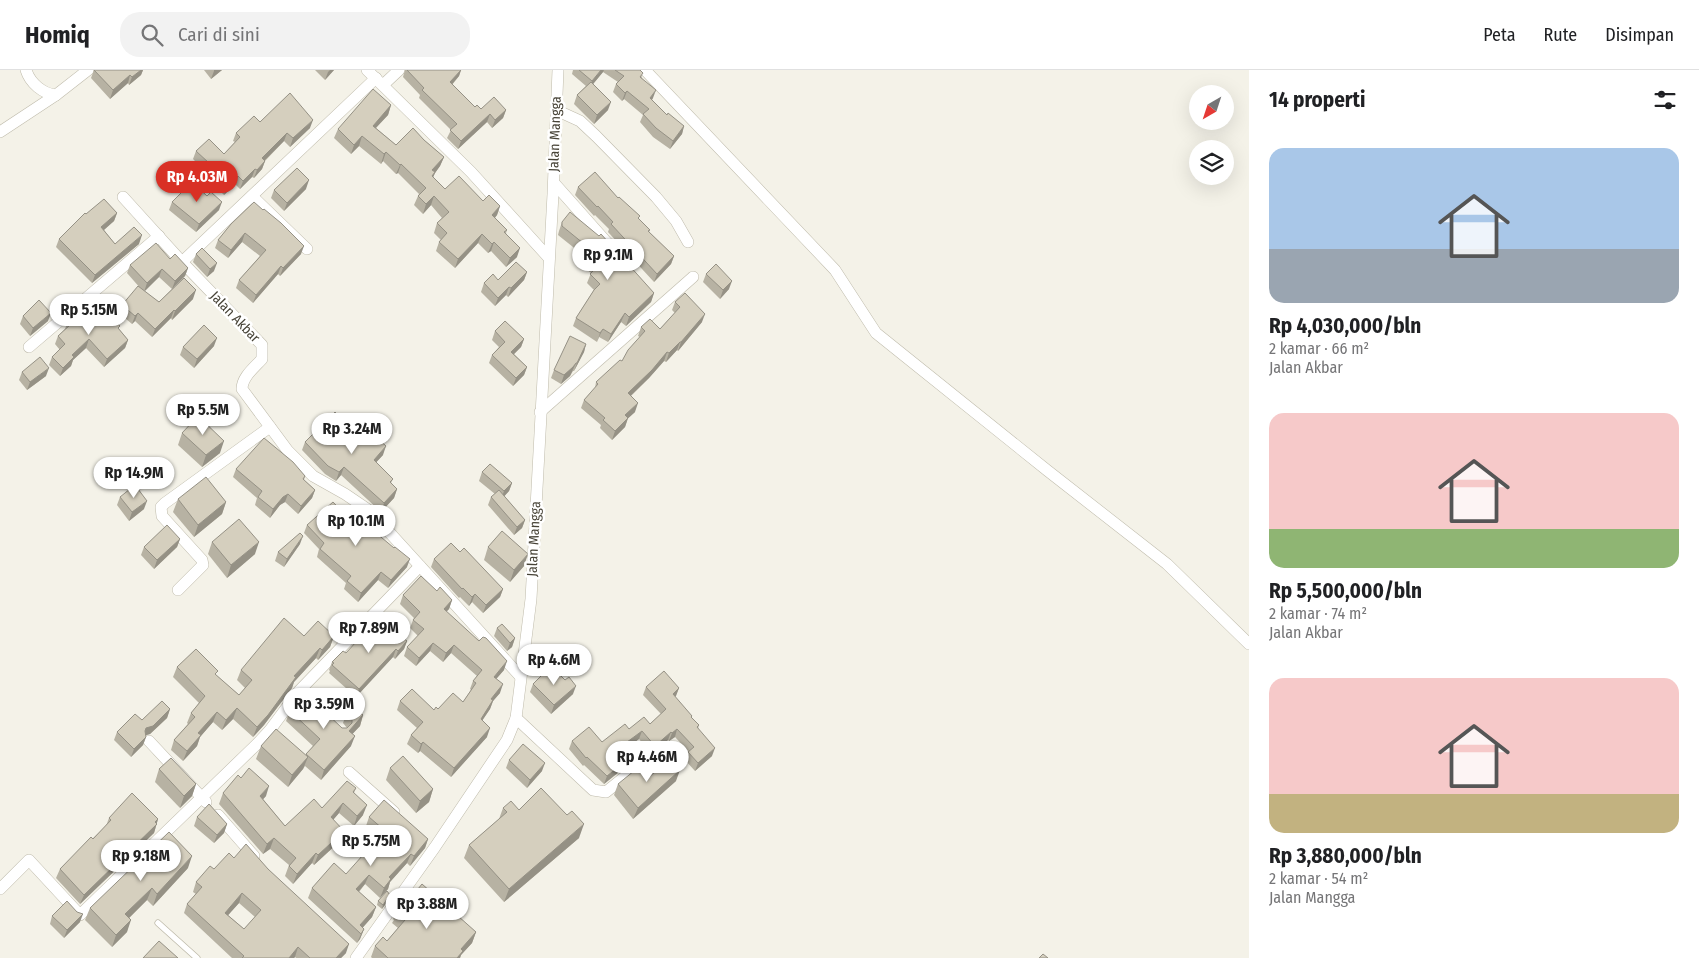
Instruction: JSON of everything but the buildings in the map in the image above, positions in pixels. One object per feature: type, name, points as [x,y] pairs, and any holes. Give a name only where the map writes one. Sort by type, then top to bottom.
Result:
[{"type":"street","points":[[26,70],[31,81],[37,86],[49,94],[56,95]]},
{"type":"street","points":[[0,132],[56,95],[88,70]]},
{"type":"street","points":[[182,262],[375,78],[399,70]]},
{"type":"street","name":"Jalan Mangga","points":[[356,954],[507,740],[516,718],[531,599],[554,183],[558,70]]},
{"type":"street","points":[[645,70],[835,270],[876,333],[1167,564],[1249,644]]},
{"type":"street","points":[[375,78],[471,172],[549,258]]},
{"type":"street","points":[[556,110],[580,121],[596,136],[656,197],[676,221],[688,242]]},
{"type":"street","points":[[554,183],[619,256]]},
{"type":"street","points":[[252,196],[307,249]]},
{"type":"street","name":"Jalan Akbar","points":[[123,197],[262,345],[262,359],[244,379],[242,389],[288,451],[313,476],[370,511],[520,676]]},
{"type":"street","points":[[29,347],[159,236]]},
{"type":"street","points":[[540,412],[660,301],[693,277]]},
{"type":"street","points":[[178,590],[203,565],[202,560],[162,516],[161,508],[165,503],[270,427]]},
{"type":"street","points":[[0,888],[29,860],[80,915],[270,730],[420,566]]},
{"type":"street","points":[[516,718],[593,790],[606,792],[647,759]]},
{"type":"street","points":[[149,741],[203,797],[264,866]]},
{"type":"street","points":[[349,772],[402,818]]},
{"type":"lane","points":[[158,923],[197,958]]}]
